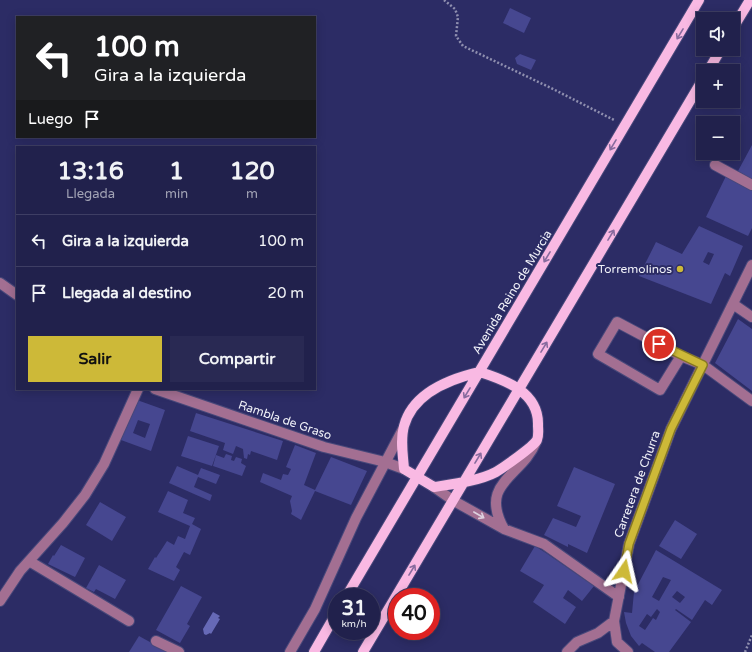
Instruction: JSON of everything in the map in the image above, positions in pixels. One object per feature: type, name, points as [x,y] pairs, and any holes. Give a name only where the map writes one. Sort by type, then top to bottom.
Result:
[{"type":"main road","name":"Avenida Reino de Murcia","points":[[351,588],[700,0]]},
{"type":"main road","points":[[740,16],[750,0]]},
{"type":"main road","points":[[363,652],[454,501],[696,91]]},
{"type":"main road","points":[[480,372],[507,381],[519,389],[529,397],[534,406],[538,418],[538,435],[536,441],[514,460],[495,472],[464,482],[434,487],[404,469],[402,440],[404,427],[410,412],[416,403],[435,388],[456,378],[480,372]]},
{"type":"main road","points":[[314,652],[328,628]]},
{"type":"street","points":[[715,165],[752,185]]},
{"type":"street","name":"Carretera de Churra","points":[[628,652],[617,642],[614,621],[629,544],[671,429],[752,265]]},
{"type":"street","points":[[0,283],[16,294]]},
{"type":"street","points":[[733,304],[752,317]]},
{"type":"street","points":[[681,356],[660,390],[598,354],[617,322],[681,356],[703,365],[752,401]]},
{"type":"street","points":[[0,601],[20,571],[64,522],[85,495],[104,464],[138,390]]},
{"type":"street","name":"Rambla de Graso","points":[[158,390],[324,447],[385,462],[404,469]]},
{"type":"street","points":[[290,652],[315,609],[356,518],[404,427]]},
{"type":"street","points":[[504,529],[497,517],[496,499],[500,488],[507,478],[521,465],[532,451],[536,441]]},
{"type":"street","points":[[434,487],[454,501],[504,529],[544,544],[619,597]]},
{"type":"street","points":[[29,561],[129,621]]},
{"type":"street","points":[[568,652],[577,642],[598,633],[614,621]]},
{"type":"street","points":[[156,641],[178,652]]},
{"type":"path","points":[[444,0],[455,9],[458,17],[456,36],[463,46],[551,88],[625,126]]},
{"type":"path","points":[[745,652],[752,634]]},
{"type":"water","points":[[213,612],[220,616],[218,618],[220,619],[211,634],[206,635],[204,634],[203,629]]},
{"type":"building","points":[[510,8],[531,18],[524,33],[503,23]]},
{"type":"building","points":[[520,54],[536,60],[531,70],[517,64],[515,58]]},
{"type":"building","points":[[752,145],[752,180],[738,171]]},
{"type":"building","points":[[726,176],[752,190],[752,228],[748,236],[706,217]]},
{"type":"building","name":"Torremolinos","points":[[699,226],[743,246],[730,276],[725,273],[711,304],[639,276],[656,242],[682,254]],"holes":[[[708,252],[714,254],[709,265],[703,262]]]},
{"type":"building","points":[[738,319],[752,329],[752,391],[715,363]]},
{"type":"building","points":[[137,400],[165,410],[151,451],[121,440]],"holes":[[[138,420],[150,424],[145,438],[133,433]]]},
{"type":"building","points":[[196,413],[283,441],[277,460],[251,451],[250,455],[248,454],[247,459],[244,458],[243,449],[236,446],[233,454],[223,450],[225,443],[190,431]]},
{"type":"building","points":[[188,436],[219,446],[212,466],[181,456]]},
{"type":"building","points":[[295,445],[316,453],[304,485],[315,490],[331,457],[367,471],[351,505],[315,491],[301,520],[291,514],[292,511],[290,501],[292,496],[260,482],[263,473],[281,480],[283,474],[288,475],[291,469],[286,467]]},
{"type":"building","points":[[226,454],[232,456],[231,460],[234,461],[236,457],[242,459],[241,463],[246,466],[242,476],[213,466],[216,455],[224,458]]},
{"type":"building","points":[[177,466],[198,475],[201,468],[220,475],[216,484],[198,477],[194,487],[212,495],[210,501],[169,483]]},
{"type":"building","points":[[574,467],[615,484],[587,553],[568,544],[568,547],[544,535],[553,518],[576,527],[581,516],[557,506]]},
{"type":"building","points":[[168,491],[188,500],[183,513],[195,518],[192,524],[201,529],[190,555],[184,552],[176,567],[180,570],[174,581],[148,569],[167,541],[174,545],[178,536],[185,539],[190,526],[158,512]]},
{"type":"building","points":[[100,502],[126,517],[112,541],[86,525]]},
{"type":"building","points":[[675,520],[697,534],[681,559],[659,546]]},
{"type":"building","points":[[61,545],[85,558],[75,577],[48,564]]},
{"type":"building","points":[[535,546],[594,586],[582,601],[568,590],[563,598],[576,607],[565,624],[533,602],[544,585],[520,571]]},
{"type":"building","points":[[656,550],[722,590],[712,605],[705,600],[692,620],[676,609],[675,610],[691,622],[669,652],[655,652],[642,643],[639,646],[631,636],[624,612],[632,613],[634,592]],"holes":[[[663,577],[671,580],[659,601],[652,597]],[[677,591],[685,597],[680,603],[672,597]],[[657,609],[660,612],[656,620],[653,618],[645,630],[639,626],[647,614],[651,617]]]},
{"type":"building","points":[[99,565],[126,580],[115,599],[96,589],[94,592],[86,588]]},
{"type":"building","points":[[181,586],[202,597],[187,624],[190,626],[180,643],[156,630]]},
{"type":"building","points":[[139,636],[168,652],[129,652]]},
{"type":"place","name":"Torremolinos","points":[[680,269]]},
{"type":"route","points":[[624,571],[629,544],[671,429],[703,365],[681,356],[659,344]]}]
